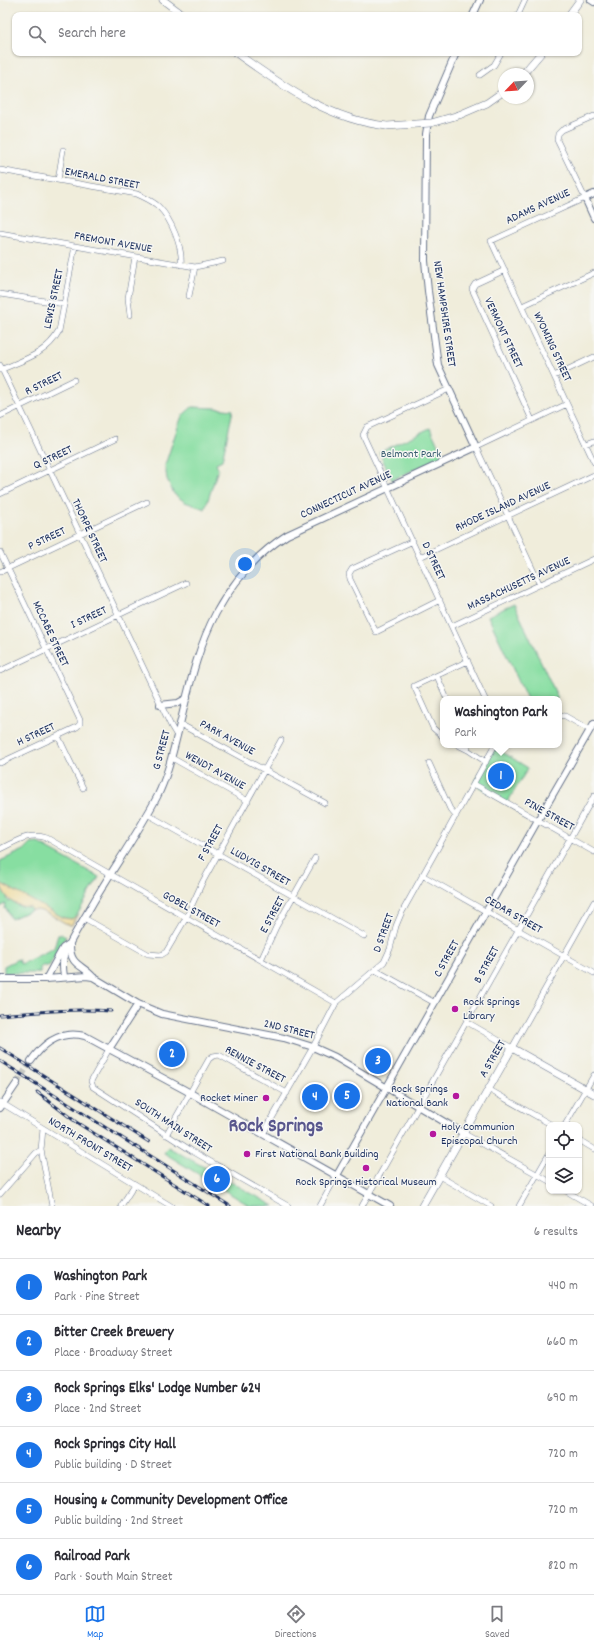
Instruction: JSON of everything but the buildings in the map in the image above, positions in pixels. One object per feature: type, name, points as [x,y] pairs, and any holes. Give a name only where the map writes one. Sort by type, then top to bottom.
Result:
[{"type":"main road","points":[[163,0],[179,12]]},
{"type":"main road","points":[[571,12],[580,0]]},
{"type":"main road","points":[[241,56],[314,104],[357,120],[387,126],[417,125],[459,115],[487,103],[498,95]]},
{"type":"main road","points":[[528,68],[539,56]]},
{"type":"main road","points":[[512,1048],[594,1094]]},
{"type":"main road","name":"A STREET","points":[[422,1206],[512,1048]]},
{"type":"street","points":[[474,12],[480,0]]},
{"type":"street","points":[[519,12],[525,0]]},
{"type":"street","name":"NEW HAMPSHIRE STREET","points":[[455,56],[429,116],[425,142],[425,238],[428,291],[438,365],[540,585]]},
{"type":"street","points":[[480,75],[494,65],[499,56]]},
{"type":"street","points":[[594,116],[562,130],[558,134],[558,140],[594,218]]},
{"type":"street","points":[[58,180],[63,150]]},
{"type":"street","name":"EMERALD STREET","points":[[0,170],[137,194],[149,199],[159,207],[168,218],[181,247],[181,264]]},
{"type":"street","name":"ADAMS AVENUE","points":[[491,241],[594,194]]},
{"type":"street","name":"FREMONT AVENUE","points":[[0,233],[195,267],[223,261]]},
{"type":"street","name":"WYOMING STREET","points":[[491,241],[594,462]]},
{"type":"street","name":"LEWIS STREET","points":[[1,368],[48,347],[54,340],[59,331],[75,246]]},
{"type":"street","points":[[130,315],[128,298],[135,257]]},
{"type":"street","points":[[189,296],[195,267]]},
{"type":"street","name":"VERMONT STREET","points":[[505,270],[475,284],[472,289],[532,420]]},
{"type":"street","points":[[522,306],[594,273]]},
{"type":"street","points":[[0,294],[64,304]]},
{"type":"street","points":[[554,376],[594,357]]},
{"type":"street","name":"THORPE STREET","points":[[1,368],[160,705],[177,736]]},
{"type":"street","name":"R STREET","points":[[0,416],[74,380]]},
{"type":"street","name":"D STREET","points":[[449,389],[368,427],[364,431],[363,435],[484,696]]},
{"type":"street","name":"CONNECTICUT AVENUE","points":[[287,535],[567,404]]},
{"type":"street","name":"Q STREET","points":[[0,494],[115,439]]},
{"type":"street","points":[[586,444],[594,441]]},
{"type":"street","name":"RHODE ISLAND AVENUE","points":[[420,556],[594,475]]},
{"type":"street","name":"P STREET","points":[[0,572],[146,502]]},
{"type":"street","name":"G STREET","points":[[64,977],[62,965],[70,944],[109,875],[147,814],[165,777],[172,758],[197,656],[217,612],[231,590],[263,552],[287,535]]},
{"type":"street","points":[[412,541],[352,570],[349,574],[350,579],[376,632],[440,600]]},
{"type":"street","name":"MCCABE STREET","points":[[0,552],[80,720],[80,724]]},
{"type":"street","name":"MASSACHUSETTS AVENUE","points":[[452,626],[594,560]]},
{"type":"street","name":"I STREET","points":[[0,671],[186,582]]},
{"type":"street","points":[[440,734],[433,728],[414,686],[468,661]]},
{"type":"street","points":[[437,676],[446,696]]},
{"type":"street","points":[[160,705],[178,702],[187,698]]},
{"type":"street","points":[[562,716],[590,730]]},
{"type":"street","name":"C STREET","points":[[320,1206],[594,723]]},
{"type":"street","name":"H STREET","points":[[0,763],[80,724]]},
{"type":"street","name":"PARK AVENUE","points":[[180,724],[325,803]]},
{"type":"street","points":[[58,736],[83,788]]},
{"type":"street","name":"F STREET","points":[[84,918],[148,954],[161,955],[170,948],[186,918],[202,882],[281,740]]},
{"type":"street","points":[[468,748],[486,762]]},
{"type":"street","name":"D STREET","points":[[263,1134],[336,1003],[384,962],[390,949],[401,914],[493,748]]},
{"type":"street","name":"WENDT AVENUE","points":[[172,758],[248,801]]},
{"type":"street","points":[[428,763],[450,809],[456,816]]},
{"type":"street","name":"PINE STREET","points":[[474,784],[594,852]]},
{"type":"street","name":"B STREET","points":[[362,1206],[594,796]]},
{"type":"street","name":"LUDVIG STREET","points":[[147,814],[364,936]]},
{"type":"street","name":"GOBEL STREET","points":[[0,849],[26,837],[36,835],[47,838],[109,875],[336,1003]]},
{"type":"street","name":"E STREET","points":[[262,960],[276,927],[315,858]]},
{"type":"street","name":"CEDAR STREET","points":[[422,875],[594,973]]},
{"type":"street","name":"A STREET","points":[[512,1048],[594,902]]},
{"type":"street","points":[[46,980],[63,948],[70,944],[70,952],[73,960],[93,977]]},
{"type":"street","points":[[376,970],[435,1004]]},
{"type":"street","name":"2ND STREET","points":[[0,979],[46,980],[64,977],[93,977],[138,1004],[162,1014],[284,1038],[313,1046],[335,1057],[386,1088],[546,1179]]},
{"type":"street","points":[[109,1048],[138,1004]]},
{"type":"street","points":[[467,1022],[512,1048]]},
{"type":"street","points":[[32,1061],[43,1046],[56,1037],[76,1034],[85,1036],[189,1092],[336,1177],[390,1206]]},
{"type":"street","name":"SOUTH MAIN STREET","points":[[109,1048],[91,1081],[93,1087],[166,1135],[288,1206]]},
{"type":"street","name":"RENNIE STREET","points":[[189,1092],[209,1059],[213,1056],[219,1055],[287,1093]]},
{"type":"street","points":[[567,1122],[594,1075]]},
{"type":"street","points":[[1,1104],[17,1083]]},
{"type":"street","points":[[488,1089],[547,1122]]},
{"type":"street","points":[[166,1135],[189,1092]]},
{"type":"street","name":"NORTH FRONT STREET","points":[[1,1104],[171,1206]]},
{"type":"street","points":[[43,1129],[42,1150],[52,1206]]},
{"type":"street","points":[[582,1142],[594,1148]]},
{"type":"street","points":[[0,1194],[36,1153],[42,1150]]},
{"type":"street","points":[[519,1206],[547,1158]]},
{"type":"street","points":[[439,1176],[491,1206]]},
{"type":"street","points":[[121,1206],[135,1184]]},
{"type":"street","points":[[571,1194],[592,1206]]},
{"type":"green space","points":[[192,407],[233,410],[222,460],[216,463],[218,469],[205,509],[185,502],[174,494],[167,479],[165,465],[182,416]]},
{"type":"green space","name":"Belmont Park","points":[[430,428],[443,456],[392,480],[379,452]]},
{"type":"green space","points":[[514,604],[557,696],[526,696],[488,616]]},
{"type":"green space","points":[[493,748],[528,768],[507,803],[474,784]]},
{"type":"green space","points":[[38,843],[99,877],[77,915],[72,919],[64,918],[0,883],[0,861],[24,850],[30,844]]},
{"type":"green space","points":[[0,884],[9,902],[11,901],[19,906],[30,907],[31,910],[11,919],[7,910],[5,909],[6,904],[0,907]]},
{"type":"green space","points":[[62,934],[66,936],[49,966],[42,966],[40,968],[40,973],[4,973],[4,966],[18,959],[21,964],[54,948],[58,935]]},
{"type":"green space","points":[[168,1147],[274,1206],[250,1206],[164,1153]]},
{"type":"sand","points":[[0,883],[64,918],[72,919],[77,915],[72,925],[69,925],[41,911],[31,910],[30,907],[24,907],[11,901],[7,897]]},
{"type":"tunnel","points":[[17,1083],[31,1061]]},
{"type":"railway","points":[[0,1015],[69,1010],[111,1011]]},
{"type":"railway","points":[[0,1048],[149,1142]]},
{"type":"railway","points":[[0,1061],[230,1206]]},
{"type":"railway","points":[[37,1092],[76,1122],[209,1206]]},
{"type":"place","name":"Washington Park","points":[[501,776]]},
{"type":"place","name":"Rock Springs Library","points":[[455,1009]]},
{"type":"place","name":"Bitter Creek Brewery","points":[[172,1054]]},
{"type":"place","name":"Rock Springs Elks' Lodge Number 624","points":[[378,1061]]},
{"type":"place","name":"Housing & Community Development Office","points":[[347,1096]]},
{"type":"place","name":"Rock Springs National Bank","points":[[456,1096]]},
{"type":"place","name":"Rock Springs City Hall","points":[[315,1097]]},
{"type":"place","name":"Rocket Miner","points":[[266,1098]]},
{"type":"place","name":"Holy Communion Episcopal Church","points":[[433,1134]]},
{"type":"place","name":"First National Bank Building","points":[[247,1154]]},
{"type":"place","name":"Rock Springs Historical Museum","points":[[366,1168]]},
{"type":"place","name":"Railroad Park","points":[[217,1179]]},
{"type":"district","name":"Rock Springs","points":[[276,1127]]}]
